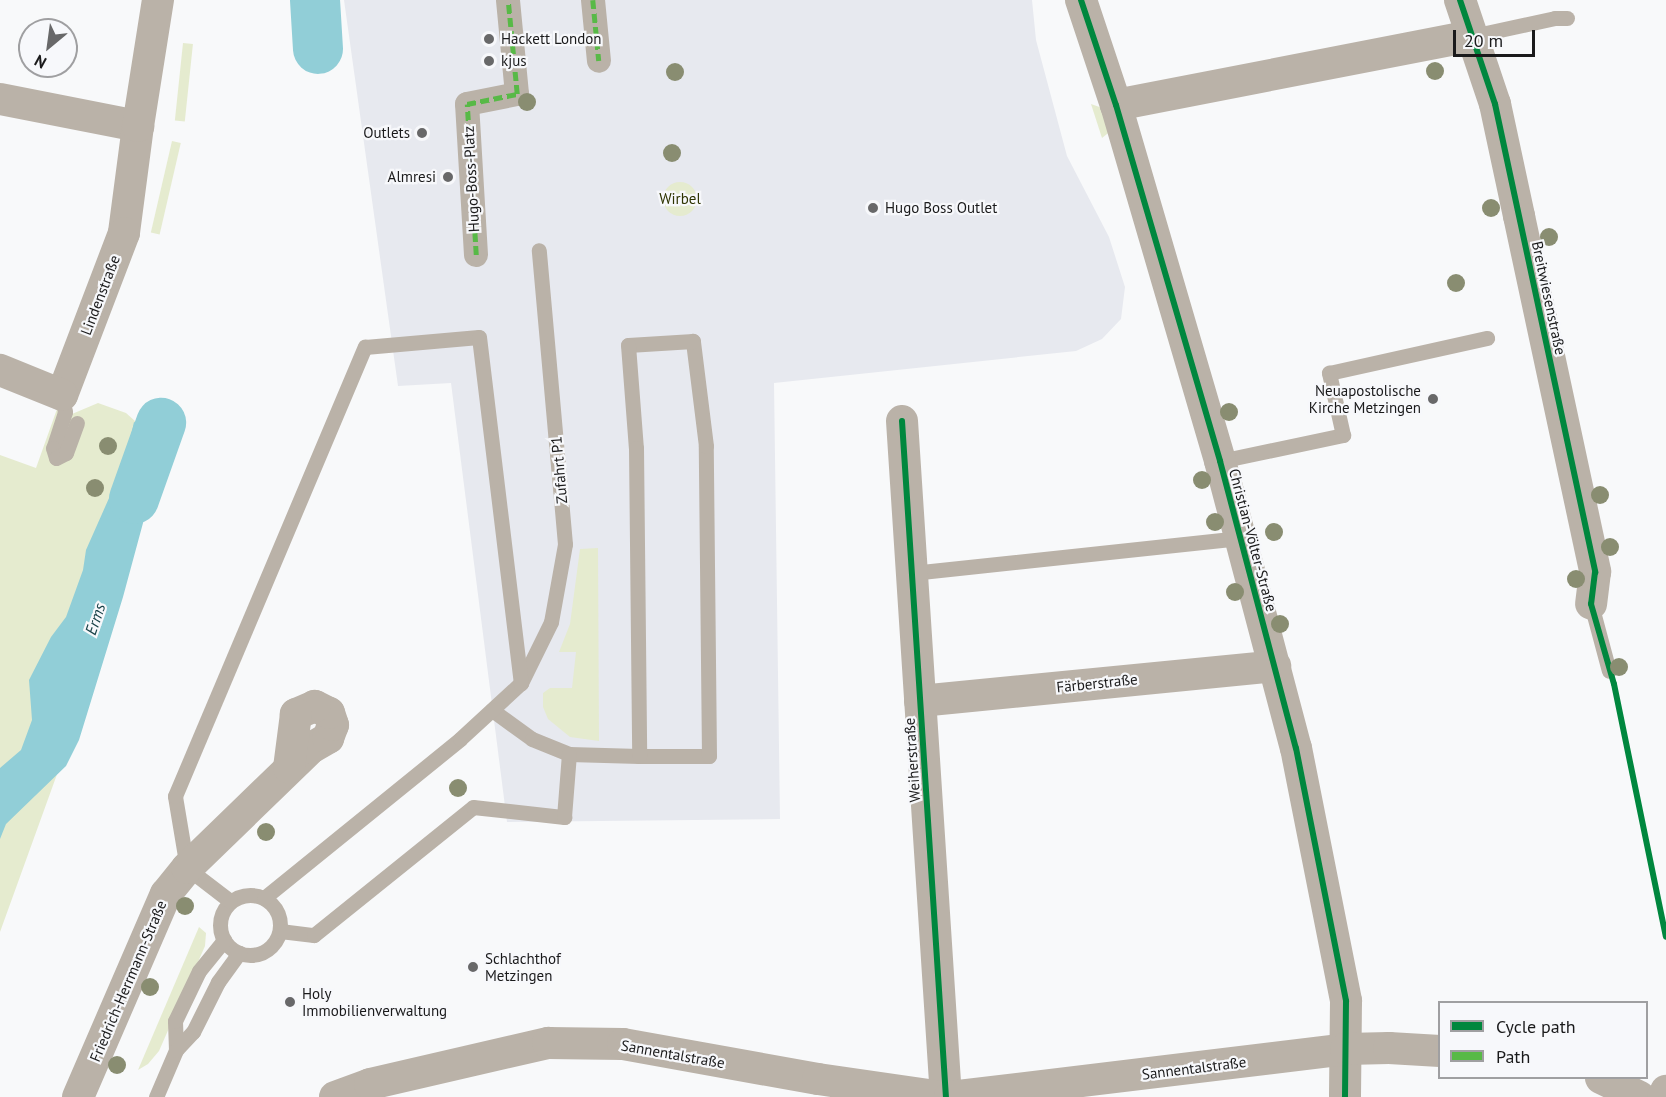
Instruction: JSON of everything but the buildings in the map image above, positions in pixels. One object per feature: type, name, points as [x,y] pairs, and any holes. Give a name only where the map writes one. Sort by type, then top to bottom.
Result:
[{"type":"street","name":"Lindenstraße","points":[[62,394],[124,233],[158,0]]},
{"type":"street","name":"Hugo-Boss-Platz","points":[[476,255],[468,104],[517,94],[508,0]]},
{"type":"street","points":[[593,0],[599,61]]},
{"type":"street","name":"Christian-Völter-Straße","points":[[1081,0],[1116,105],[1220,461],[1296,748],[1346,1001],[1345,1097]]},
{"type":"street","name":"Breitwiesenstraße","points":[[1460,0],[1495,104],[1595,572],[1591,604]]},
{"type":"street","points":[[1116,105],[1472,36]]},
{"type":"street","points":[[0,99],[138,126]]},
{"type":"street","points":[[0,370],[62,394]]},
{"type":"street","name":"Weiherstraße","points":[[902,421],[946,1097]]},
{"type":"street","name":"Färberstraße","points":[[920,701],[1275,666]]},
{"type":"street","name":"Friedrich-Herrmann-Straße","points":[[78,1097],[166,894],[186,868],[289,768]]},
{"type":"street","name":"Sannentalstraße","points":[[335,1097],[370,1084],[548,1043],[623,1044],[828,1081],[946,1097],[1346,1049],[1389,1048],[1438,1051]]},
{"type":"street","points":[[1605,1079],[1640,1097]]},
{"type":"street","points":[[1663,1097],[1666,1092]]},
{"type":"lane","points":[[1472,36],[1555,18],[1568,18]]},
{"type":"lane","name":"Zufahrt P1","points":[[521,683],[551,622],[565,544],[539,250]]},
{"type":"lane","points":[[230,901],[186,868],[175,796],[365,347],[479,337],[521,683],[460,739],[264,898]]},
{"type":"lane","points":[[1220,461],[1343,435],[1329,373],[1487,338]]},
{"type":"lane","points":[[492,710],[532,739],[569,754],[639,756],[709,756],[706,446],[693,341],[628,345],[636,448],[639,756]]},
{"type":"lane","points":[[62,394],[65,412],[53,448],[56,458],[66,453],[77,423]]},
{"type":"lane","points":[[912,573],[1240,538]]},
{"type":"lane","points":[[1591,604],[1609,671]]},
{"type":"lane","points":[[280,931],[314,935],[473,807],[564,817],[569,754]]},
{"type":"lane","points":[[242,895],[264,898],[272,904],[279,918],[280,931],[275,942],[268,951],[248,955],[239,953],[224,940],[220,919],[230,901],[242,895]]},
{"type":"lane","points":[[176,1050],[175,1021],[199,971],[224,940]]},
{"type":"lane","points":[[156,1097],[176,1050],[193,1032],[218,982],[239,953]]},
{"type":"shaded area","points":[[344,0],[1032,0],[1036,40],[1067,156],[1109,237],[1125,287],[1121,319],[1102,339],[1076,351],[774,383],[780,819],[507,822],[451,383],[398,386]]},
{"type":"green space","points":[[183,43],[193,44],[185,122],[175,121]]},
{"type":"green space","points":[[1091,104],[1105,109],[1112,130],[1102,138]]},
{"type":"green space","points":[[172,141],[181,143],[160,235],[151,233]]},
{"type":"green space","name":"Wirbel","points":[[680,182],[692,187],[697,199],[692,211],[680,216],[668,211],[663,199],[668,187]]},
{"type":"green space","points":[[98,403],[126,413],[163,446],[60,766],[0,932],[0,455],[36,468],[57,409],[72,414]]},
{"type":"green space","points":[[598,548],[599,741],[570,737],[548,719],[543,707],[543,693],[550,688],[572,688],[576,652],[559,652],[570,624],[580,549]]},
{"type":"green space","points":[[199,927],[206,933],[205,946],[159,1051],[148,1064],[138,1070]]},
{"type":"water","points":[[134,422],[172,442],[168,465],[156,475],[123,597],[79,740],[66,766],[6,824],[0,839],[0,768],[21,750],[32,720],[29,680],[51,637],[66,617],[83,570],[86,550],[125,462]]},
{"type":"waterway","name":"Erms","points":[[315,0],[318,49]]},
{"type":"waterway","name":"Erms","points":[[134,499],[161,423]]},
{"type":"marked path","points":[[476,255],[467,104],[517,94],[508,0]]},
{"type":"marked path","points":[[593,0],[599,61]]},
{"type":"cycle path","points":[[1081,0],[1116,105],[1220,461],[1296,748],[1346,1001],[1345,1097]]},
{"type":"cycle path","points":[[1460,0],[1495,104],[1595,572],[1591,604],[1614,684],[1666,937]]},
{"type":"cycle path","points":[[902,421],[946,1097]]},
{"type":"place","name":"Hackett London","points":[[489,39]]},
{"type":"place","name":"kjus","points":[[489,61]]},
{"type":"place","name":"Outlets","points":[[422,133]]},
{"type":"place","name":"Almresi","points":[[448,177]]},
{"type":"place","name":"Hugo Boss Outlet","points":[[873,208]]},
{"type":"place","name":"Neuapostolische Kirche Metzingen","points":[[1433,399]]},
{"type":"place","name":"Schlachthof Metzingen","points":[[473,967]]},
{"type":"place","name":"Holy Immobilienverwaltung","points":[[290,1002]]}]
